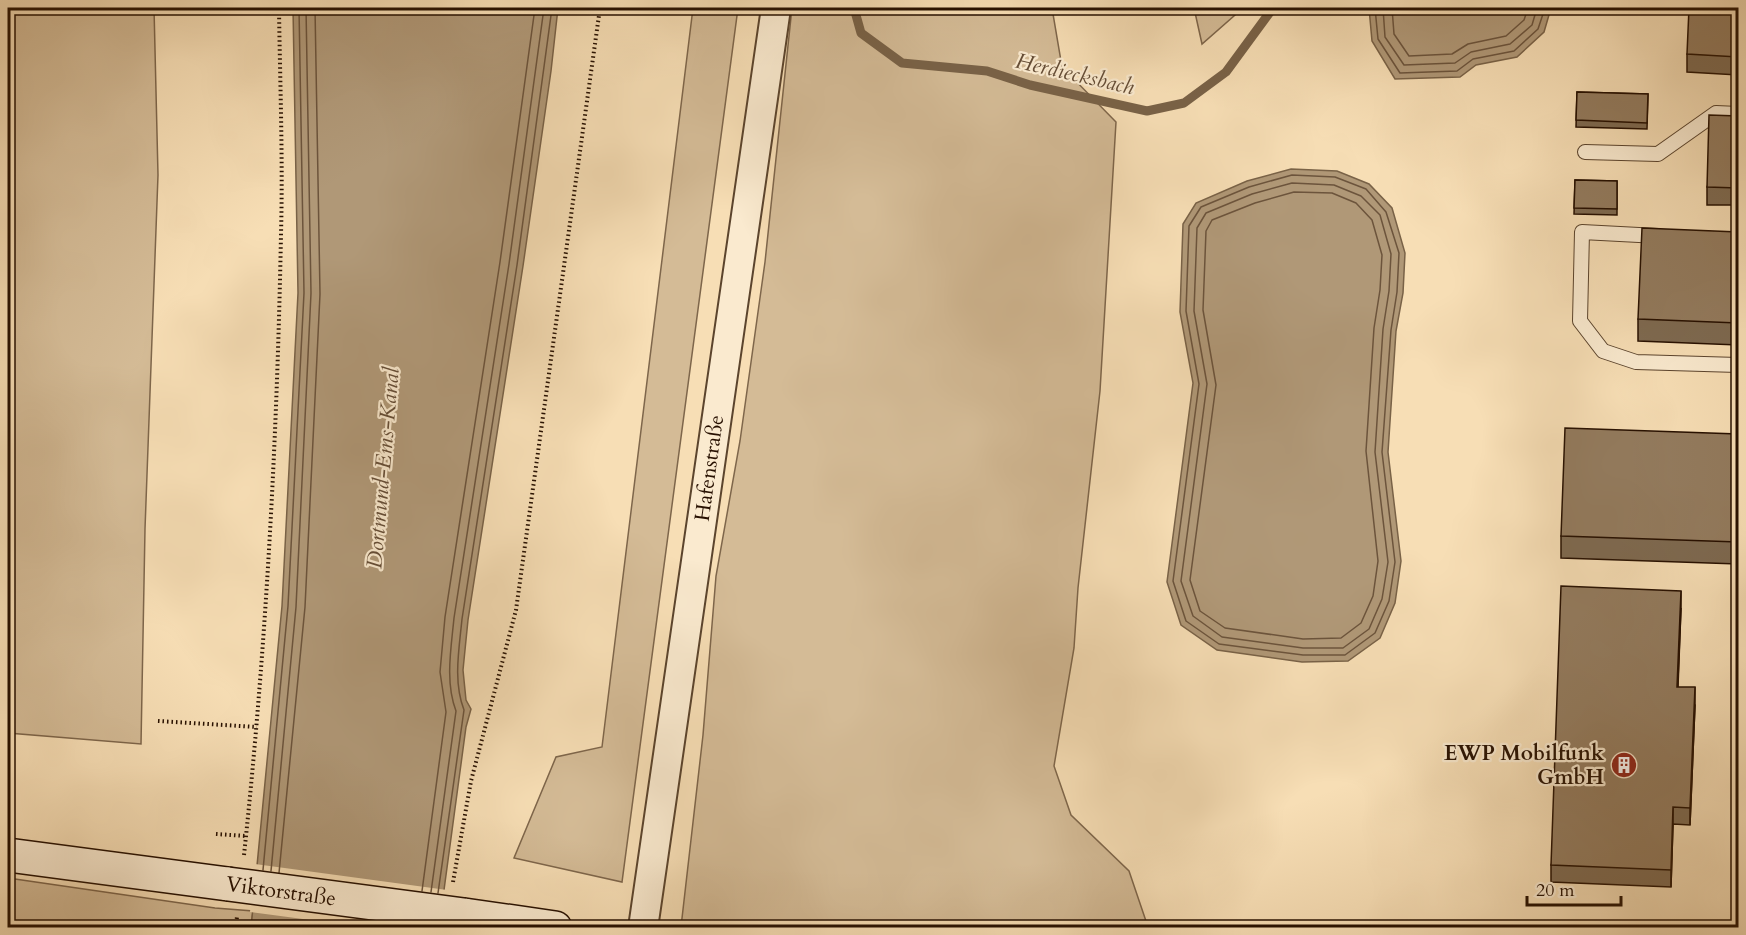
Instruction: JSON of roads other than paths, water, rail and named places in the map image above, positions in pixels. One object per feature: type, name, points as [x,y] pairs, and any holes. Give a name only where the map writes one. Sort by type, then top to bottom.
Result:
[{"type":"main road","name":"Viktorstraße","points":[[8,855],[236,873],[458,903],[555,927]]},
{"type":"street","name":"Hafenstraße","points":[[643,927],[776,8]]},
{"type":"lane","points":[[1585,152],[1658,154],[1716,113],[1738,114]]},
{"type":"lane","points":[[1671,236],[1582,232],[1580,321],[1603,351],[1636,362],[1738,365]]},
{"type":"water","name":"Dortmund-Ems-Kanal","points":[[293,8],[558,8],[523,266],[468,620],[463,670],[466,700],[471,709],[466,727],[439,927],[251,928],[282,606],[298,293]]},
{"type":"water","points":[[1369,8],[1551,8],[1544,32],[1517,57],[1476,65],[1460,77],[1395,79],[1372,41]]},
{"type":"water","points":[[1291,169],[1337,171],[1369,184],[1392,208],[1405,253],[1403,293],[1396,331],[1388,452],[1401,561],[1395,603],[1380,638],[1348,661],[1302,662],[1217,650],[1181,625],[1167,582],[1193,383],[1180,312],[1183,224],[1196,203],[1247,181]]},
{"type":"waterway","name":"Herdiecksbach","points":[[854,8],[861,33],[902,63],[987,71],[1030,85],[1147,111],[1184,103],[1226,72],[1273,8]]},
{"type":"place","name":"EWP Mobilfunk GmbH","points":[[1624,765]]}]
